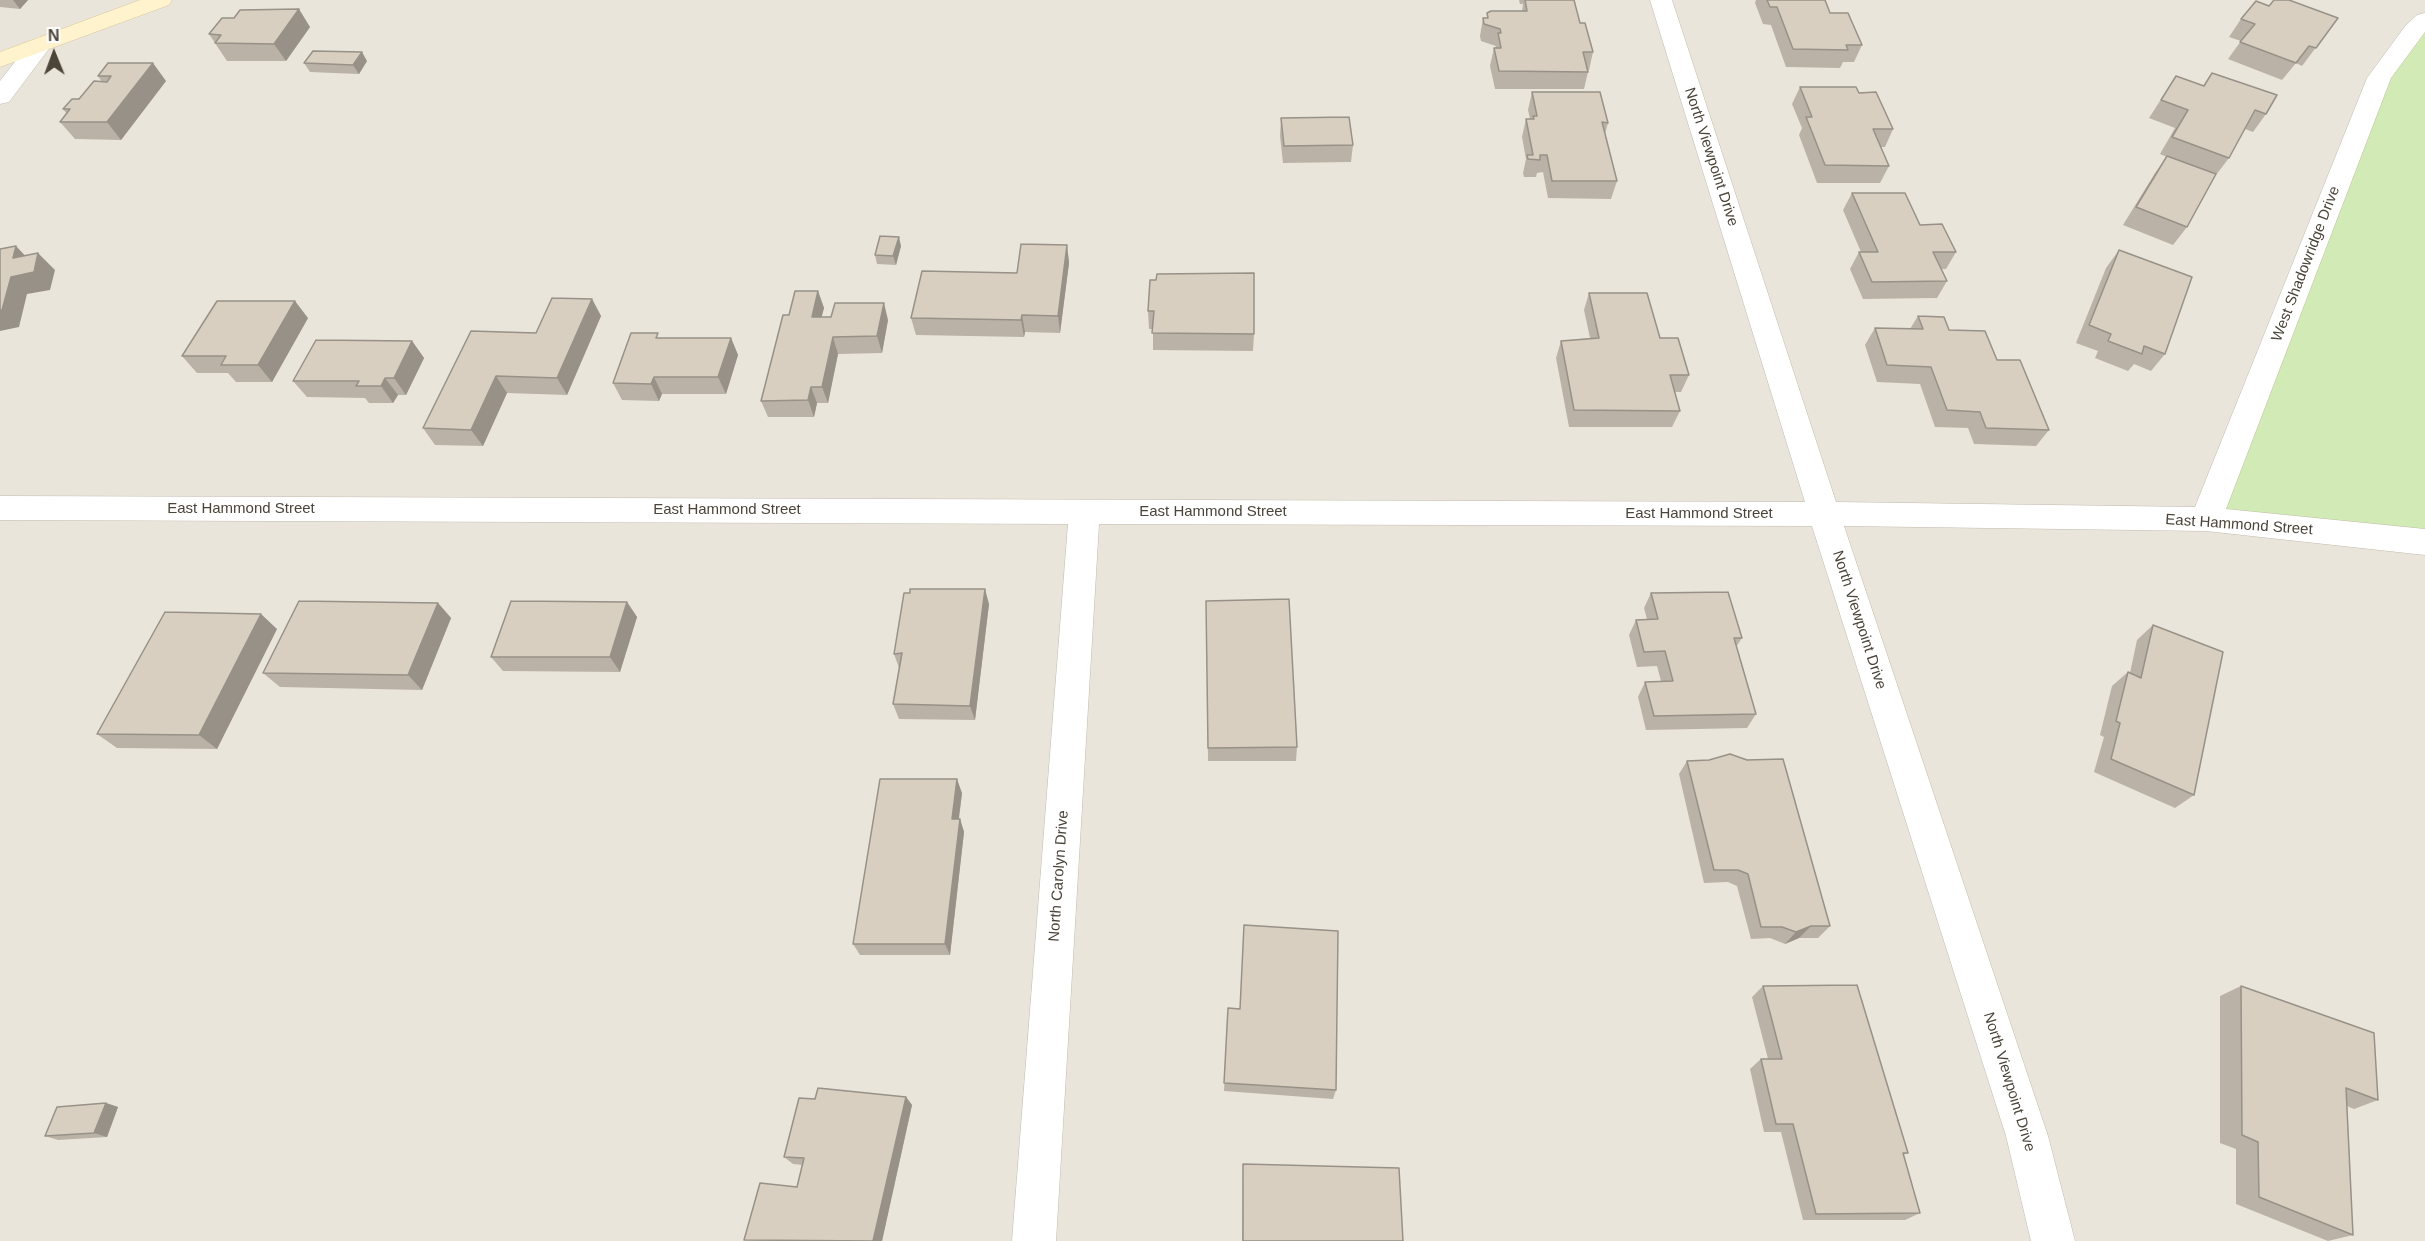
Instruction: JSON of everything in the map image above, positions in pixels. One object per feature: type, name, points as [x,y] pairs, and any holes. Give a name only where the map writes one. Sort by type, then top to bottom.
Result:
[{"type":"main road","points":[[0,60],[161,0]]},
{"type":"street","name":"North Viewpoint Drive","points":[[1661,0],[1824,514],[2027,1136],[2053,1241]]},
{"type":"street","name":"West Shadowridge Drive","points":[[2206,519],[2379,78],[2414,30],[2425,20]]},
{"type":"street","points":[[0,97],[39,46]]},
{"type":"street","name":"East Hammond Street","points":[[0,508],[1824,514],[2206,519],[2425,542]]},
{"type":"street","name":"North Carolyn Drive","points":[[1034,1241],[1084,512]]},
{"type":"shaded area","points":[[0,0],[2425,0],[2425,1241],[0,1241]]},
{"type":"green space","points":[[2425,20],[2425,542],[2206,519],[2379,78]]},
{"type":"building","points":[[1525,0],[1574,0],[1580,23],[1585,23],[1593,52],[1583,52],[1588,72],[1499,71],[1494,48],[1501,48],[1498,33],[1501,33],[1500,29],[1484,24],[1483,18],[1488,18],[1487,13],[1491,11],[1527,11]]},
{"type":"building","points":[[1767,0],[1825,0],[1830,13],[1848,13],[1862,45],[1846,45],[1848,50],[1793,49],[1777,7],[1770,7]]},
{"type":"building","points":[[2274,0],[2289,0],[2338,18],[2316,48],[2309,46],[2296,63],[2240,42],[2255,24],[2241,19],[2256,1],[2269,6]]},
{"type":"building","points":[[299,9],[274,44],[215,43],[221,35],[209,34],[222,18],[234,18],[240,10]]},
{"type":"building","points":[[313,51],[362,52],[353,65],[304,63]]},
{"type":"building","points":[[108,63],[153,63],[107,122],[60,122],[70,109],[63,109],[72,99],[79,99],[94,81],[107,82],[111,76],[98,76]]},
{"type":"building","points":[[2212,73],[2277,95],[2266,114],[2255,110],[2229,158],[2172,137],[2188,110],[2161,100],[2176,76],[2204,86]]},
{"type":"building","points":[[1800,87],[1856,87],[1859,93],[1876,92],[1893,129],[1873,129],[1889,166],[1825,165],[1806,117],[1812,117]]},
{"type":"building","points":[[1532,92],[1600,92],[1608,123],[1602,122],[1617,181],[1552,181],[1547,155],[1540,155],[1540,160],[1528,159],[1527,155],[1533,155],[1526,119],[1534,119],[1533,116],[1537,116]]},
{"type":"building","points":[[1349,117],[1353,145],[1284,146],[1281,118]]},
{"type":"building","points":[[2167,156],[2216,174],[2187,227],[2136,207]]},
{"type":"building","points":[[1852,193],[1905,193],[1920,225],[1942,224],[1956,252],[1933,252],[1947,281],[1872,282],[1859,252],[1878,252]]},
{"type":"building","points":[[880,236],[899,237],[893,256],[875,255]]},
{"type":"building","points":[[1021,244],[1067,245],[1058,316],[1022,315],[1021,320],[911,318],[922,271],[1017,273]]},
{"type":"building","points":[[16,246],[13,258],[38,253],[34,272],[11,277],[2,310],[0,310],[0,249]]},
{"type":"building","points":[[2119,250],[2192,277],[2165,354],[2144,346],[2142,354],[2108,341],[2111,334],[2089,325]]},
{"type":"building","points":[[1254,273],[1254,334],[1152,333],[1154,311],[1148,311],[1150,280],[1156,280],[1157,274]]},
{"type":"building","points":[[795,291],[818,291],[812,317],[831,317],[835,303],[884,303],[877,336],[833,337],[822,387],[811,387],[808,400],[761,401],[783,315],[789,315]]},
{"type":"building","points":[[1589,293],[1647,293],[1660,338],[1678,338],[1689,375],[1670,375],[1680,411],[1574,410],[1561,341],[1599,338]]},
{"type":"building","points":[[552,298],[592,299],[557,378],[496,376],[471,430],[423,428],[471,331],[536,333]]},
{"type":"building","points":[[217,301],[295,301],[258,365],[221,365],[226,356],[182,356]]},
{"type":"building","points":[[1918,316],[1944,317],[1949,330],[1985,331],[1997,360],[2020,360],[2049,430],[1986,428],[1980,412],[1947,410],[1931,367],[1887,365],[1875,328],[1923,329]]},
{"type":"building","points":[[631,333],[658,333],[656,338],[731,338],[718,377],[654,377],[651,384],[613,383]]},
{"type":"building","points":[[316,340],[412,341],[394,378],[385,378],[381,386],[356,386],[359,381],[293,381]]},
{"type":"building","points":[[910,589],[985,589],[970,706],[893,704],[902,653],[894,654],[904,593],[910,593]]},
{"type":"building","points":[[1728,592],[1742,638],[1734,638],[1756,714],[1654,716],[1645,682],[1673,681],[1665,651],[1644,652],[1636,620],[1658,619],[1651,593]]},
{"type":"building","points":[[1289,599],[1297,747],[1208,748],[1206,601]]},
{"type":"building","points":[[299,601],[438,603],[408,675],[263,673]]},
{"type":"building","points":[[511,601],[627,602],[610,657],[491,657]]},
{"type":"building","points":[[165,612],[261,614],[199,735],[97,734]]},
{"type":"building","points":[[2153,625],[2223,652],[2194,795],[2111,759],[2120,723],[2116,721],[2128,672],[2141,678]]},
{"type":"building","points":[[1730,754],[1747,760],[1783,759],[1830,926],[1811,926],[1796,932],[1782,927],[1761,927],[1748,874],[1738,870],[1714,870],[1687,761],[1709,760]]},
{"type":"building","points":[[880,779],[957,779],[952,819],[960,819],[945,944],[853,944]]},
{"type":"building","points":[[1244,925],[1338,931],[1336,1090],[1224,1083],[1228,1008],[1240,1009]]},
{"type":"building","points":[[1857,985],[1908,1153],[1903,1153],[1920,1213],[1816,1214],[1793,1124],[1776,1124],[1761,1059],[1782,1059],[1763,986]]},
{"type":"building","points":[[2241,986],[2374,1033],[2378,1100],[2346,1088],[2353,1235],[2259,1197],[2258,1142],[2242,1135]]},
{"type":"building","points":[[818,1088],[906,1097],[873,1241],[744,1240],[760,1183],[797,1187],[804,1158],[784,1157],[799,1098],[815,1099]]},
{"type":"building","points":[[106,1103],[94,1133],[45,1136],[57,1107]]},
{"type":"building","points":[[1243,1164],[1399,1168],[1403,1241],[1243,1241]]}]
